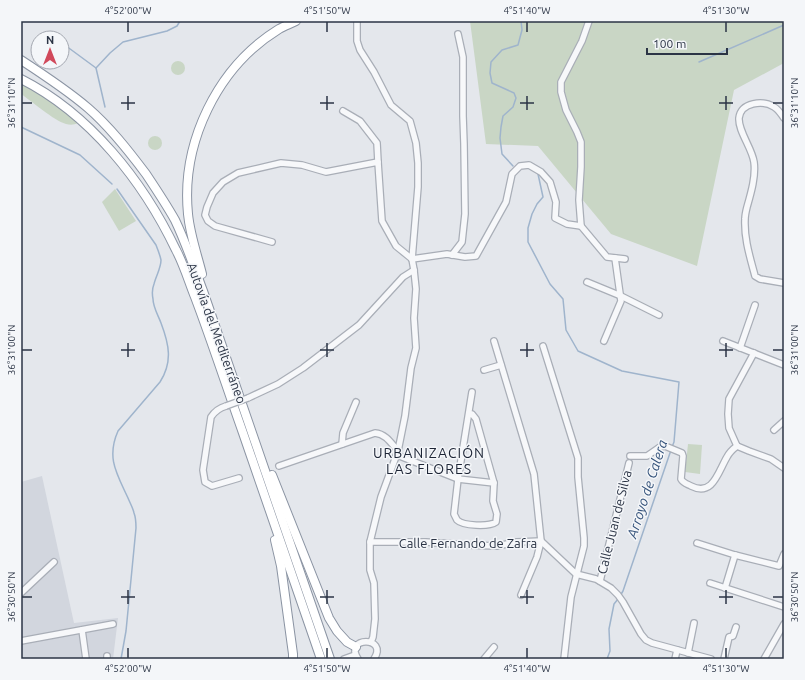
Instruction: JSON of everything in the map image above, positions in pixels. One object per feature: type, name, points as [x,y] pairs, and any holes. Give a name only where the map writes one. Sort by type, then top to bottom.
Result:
[{"type":"highway","points":[[203,291],[202,274],[193,242],[188,213],[191,160],[201,123],[215,94],[236,67],[262,42],[279,29],[296,21]]},
{"type":"highway","name":"Autovía del Mediterráneo","points":[[21,60],[46,76],[87,107],[123,144],[160,195],[175,221],[203,291],[330,659]]},
{"type":"highway","name":"Autovía del Mediterráneo","points":[[21,79],[32,84],[49,96],[90,129],[112,152],[136,183],[163,225],[179,257],[208,330],[321,659]]},
{"type":"highway","points":[[257,447],[273,477],[329,618],[337,631],[356,654]]},
{"type":"highway","points":[[258,478],[260,491],[281,566],[293,659]]},
{"type":"street","points":[[589,21],[582,41],[561,82],[560,92],[566,110],[581,142],[579,200],[581,226],[608,257],[625,259]]},
{"type":"street","points":[[357,24],[357,41],[360,50],[374,72],[391,105],[410,120],[416,143],[418,163],[418,187],[412,259],[416,289],[414,318],[416,348],[411,368],[405,416],[397,453],[381,497],[370,542],[370,570],[374,583],[375,618],[371,642]]},
{"type":"street","points":[[452,255],[462,242],[465,214],[462,116],[463,57],[458,34]]},
{"type":"street","points":[[783,115],[775,107],[756,103],[744,108],[739,119],[740,127],[754,161],[754,173],[745,218],[747,247],[755,276],[757,278],[760,280],[784,283]]},
{"type":"street","points":[[344,111],[360,121],[377,143],[382,221],[396,246],[412,259],[447,254],[465,257],[476,256],[506,202],[512,174],[520,166],[529,165],[541,172],[550,182],[556,202],[555,218],[567,224],[581,226]]},
{"type":"street","points":[[272,242],[215,226],[208,221],[205,215],[207,207],[213,193],[223,182],[238,173],[281,163],[302,165],[326,172],[378,162]]},
{"type":"street","points":[[604,341],[621,301],[615,258]]},
{"type":"street","points":[[239,478],[212,486],[205,482],[203,470],[211,417],[214,412],[220,408],[248,398],[278,384],[303,368],[359,326],[403,277],[414,270]]},
{"type":"street","points":[[586,282],[621,296],[658,315]]},
{"type":"street","points":[[740,348],[755,305]]},
{"type":"street","points":[[723,341],[784,365]]},
{"type":"street","points":[[494,342],[534,474],[541,541],[538,557],[520,595]]},
{"type":"street","points":[[543,346],[578,458],[578,477],[584,538],[584,546],[571,597],[564,659]]},
{"type":"street","points":[[754,353],[729,399],[728,428],[737,446],[771,459],[784,468]]},
{"type":"street","points":[[484,370],[502,365]]},
{"type":"street","points":[[468,413],[472,414],[476,419],[494,482],[493,501],[497,514],[496,522],[492,525],[462,523],[456,519],[454,514],[458,479],[468,413],[472,392]]},
{"type":"street","points":[[342,444],[343,433],[356,402]]},
{"type":"street","points":[[774,430],[784,421]]},
{"type":"street","points":[[279,466],[375,433],[386,436],[397,453],[458,479],[494,482]]},
{"type":"street","points":[[630,456],[648,456],[660,447],[664,446],[682,453],[681,479],[683,482],[697,489],[702,489],[712,484],[727,456],[737,446]]},
{"type":"street","name":"Calle Juan de Silva","points":[[600,581],[629,463]]},
{"type":"street","name":"Calle Fernando de Zafra","points":[[370,542],[426,542],[497,546],[517,542],[541,541],[576,574],[596,579],[612,588],[623,602],[646,640],[711,659]]},
{"type":"street","points":[[697,543],[735,555],[779,566],[784,554]]},
{"type":"street","points":[[725,588],[735,555]]},
{"type":"street","points":[[21,593],[54,562]]},
{"type":"street","points":[[710,584],[784,607]]},
{"type":"street","points":[[688,653],[694,623]]},
{"type":"street","points":[[21,641],[113,624]]},
{"type":"street","points":[[764,659],[784,624]]},
{"type":"street","points":[[724,659],[729,637],[733,636],[736,627]]},
{"type":"street","points":[[82,630],[86,659]]},
{"type":"street","points":[[344,659],[356,654],[361,642],[368,641],[374,644],[376,651],[374,659]]},
{"type":"street","points":[[484,659],[494,647]]},
{"type":"street","points":[[675,659],[677,650]]},
{"type":"shaded area","points":[[42,476],[74,623],[118,618],[113,659],[21,659],[21,482]]},
{"type":"green space","points":[[470,21],[784,21],[784,63],[734,90],[697,266],[611,234],[538,146],[486,144]]},
{"type":"green space","points":[[175,61],[181,61],[185,65],[185,71],[181,75],[175,75],[171,71],[171,65]]},
{"type":"green space","points":[[21,84],[51,102],[78,123],[72,125],[66,124],[49,115],[21,94]]},
{"type":"green space","points":[[155,136],[160,138],[162,143],[160,148],[155,150],[150,148],[148,143],[150,138]]},
{"type":"green space","points":[[115,189],[136,221],[119,231],[102,202]]},
{"type":"green space","points":[[688,444],[702,445],[700,474],[685,472]]},
{"type":"waterway","points":[[105,107],[96,68],[123,42],[167,31],[177,26],[180,21]]},
{"type":"waterway","name":"Arroyo de Calera","points":[[513,166],[502,154],[500,138],[503,116],[513,107],[516,98],[514,93],[492,83],[490,73],[491,62],[502,50],[518,45],[522,30],[521,21]]},
{"type":"waterway","points":[[699,62],[784,25]]},
{"type":"waterway","points":[[70,49],[96,68]]},
{"type":"waterway","points":[[21,127],[80,155],[112,184]]},
{"type":"waterway","name":"Arroyo de Calera","points":[[538,174],[543,197],[537,204],[532,214],[528,228],[528,242],[550,284],[563,299],[566,330],[578,351],[622,371],[679,382],[674,442],[672,447]]},
{"type":"waterway","points":[[117,189],[156,245],[160,254],[161,263],[153,286],[152,295],[168,346],[168,360],[164,375],[160,382],[118,431],[113,449],[114,466],[133,509],[136,524],[126,631],[121,659]]},
{"type":"waterway","name":"Arroyo de Calera","points":[[620,596],[671,450]]},
{"type":"waterway","name":"Arroyo de Calera","points":[[607,659],[610,651],[609,629],[614,604],[618,599]]},
{"type":"district","name":"URBANIZACIÓN LAS FLORES","points":[[429,462]]}]
